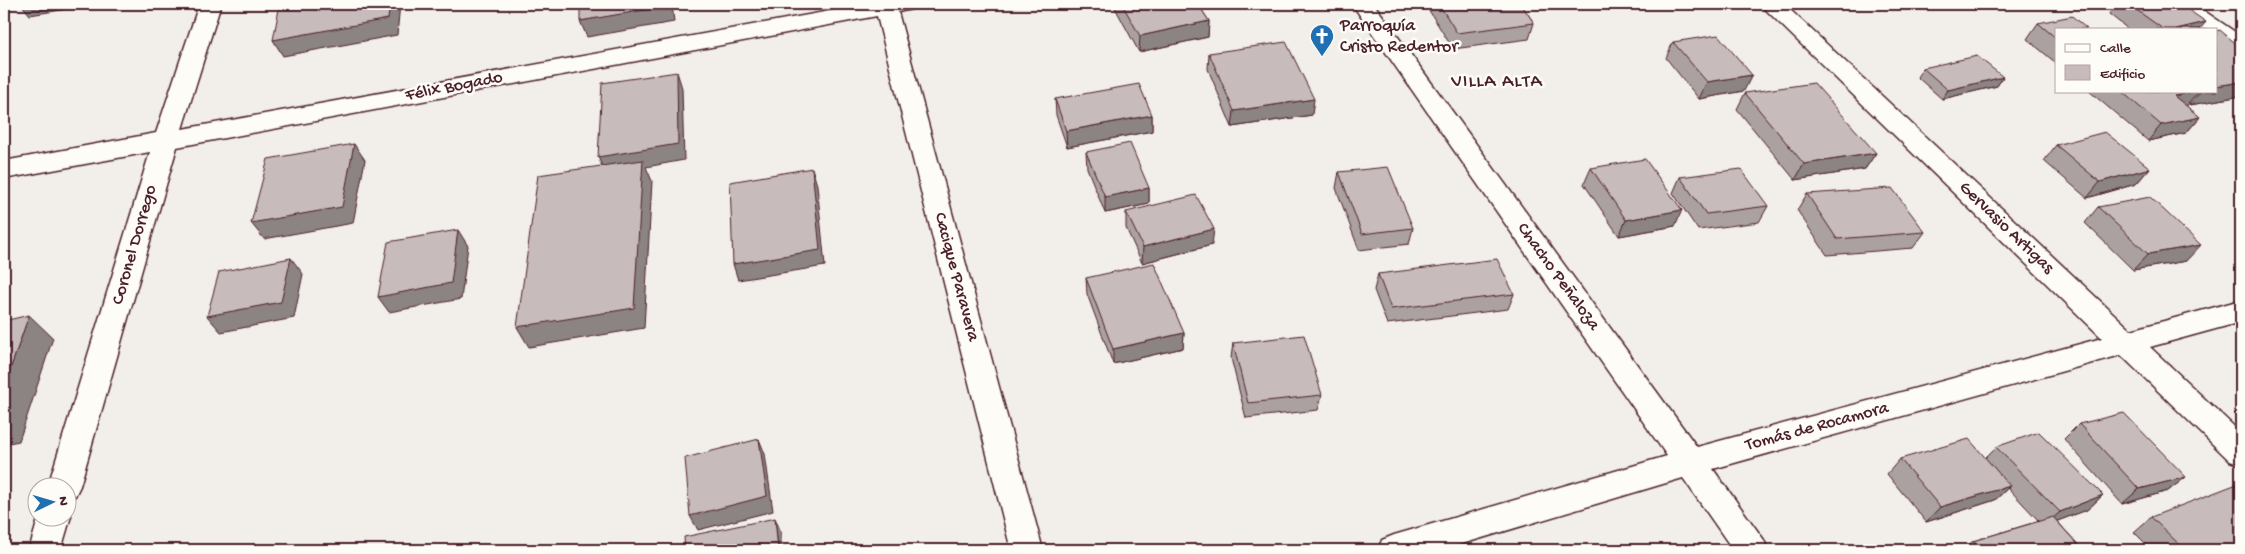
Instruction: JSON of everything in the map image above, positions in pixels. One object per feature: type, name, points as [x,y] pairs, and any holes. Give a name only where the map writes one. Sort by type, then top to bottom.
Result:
[{"type":"street","name":"Coronel Dorrego","points":[[67,476],[166,141],[210,4]]},
{"type":"street","name":"Chacho Peñaloza","points":[[1363,4],[1752,550]]},
{"type":"street","name":"Gervasio Artigas","points":[[1771,4],[2241,452]]},
{"type":"street","points":[[2180,4],[2215,28]]},
{"type":"street","name":"Félix Bogado","points":[[4,170],[892,5]]},
{"type":"street","name":"Cacique Paravera","points":[[892,5],[1028,550]]},
{"type":"street","points":[[2218,30],[2241,47]]},
{"type":"street","name":"Tomás de Rocamora","points":[[1394,550],[1691,462],[2241,311]]},
{"type":"street","points":[[45,550],[52,526]]},
{"type":"building","points":[[280,4],[390,4],[388,19],[273,40]]},
{"type":"building","points":[[580,4],[668,4],[668,6],[580,21]]},
{"type":"building","points":[[1122,4],[1198,4],[1209,21],[1140,36]]},
{"type":"building","points":[[1439,4],[1521,4],[1534,23],[1457,33]]},
{"type":"building","points":[[2128,4],[2180,4],[2206,22],[2180,28],[2162,28]]},
{"type":"building","points":[[2072,16],[2086,28],[2055,28],[2055,37],[2038,23]]},
{"type":"building","points":[[2218,30],[2220,30],[2241,48],[2241,82],[2218,86]]},
{"type":"building","points":[[1718,35],[1752,75],[1707,82],[1673,42]]},
{"type":"building","points":[[1286,42],[1314,99],[1234,111],[1209,53]]},
{"type":"building","points":[[1977,56],[2003,77],[1948,90],[1923,68]]},
{"type":"building","points":[[677,72],[678,144],[598,157],[602,83]]},
{"type":"building","points":[[1814,83],[1876,153],[1804,164],[1745,93]]},
{"type":"building","points":[[1139,84],[1152,115],[1066,131],[1055,99]]},
{"type":"building","points":[[2122,92],[2192,92],[2174,96],[2200,117],[2161,125]]},
{"type":"building","points":[[2105,132],[2150,168],[2100,182],[2056,145]]},
{"type":"building","points":[[1130,143],[1149,188],[1105,197],[1086,152]]},
{"type":"building","points":[[354,144],[342,207],[251,223],[268,159]]},
{"type":"building","points":[[1645,159],[1682,210],[1626,220],[1591,168]]},
{"type":"building","points":[[643,160],[634,308],[517,327],[538,175]]},
{"type":"building","points":[[1388,167],[1413,228],[1362,234],[1339,172]]},
{"type":"building","points":[[812,168],[820,250],[733,264],[730,182]]},
{"type":"building","points":[[1741,169],[1768,206],[1706,214],[1680,177]]},
{"type":"building","points":[[1892,188],[1925,232],[1837,239],[1807,194]]},
{"type":"building","points":[[1196,195],[1214,229],[1143,247],[1126,212]]},
{"type":"building","points":[[2150,197],[2201,245],[2148,254],[2098,207]]},
{"type":"building","points":[[458,230],[451,283],[378,297],[388,242]]},
{"type":"building","points":[[291,258],[281,302],[207,316],[219,272]]},
{"type":"building","points":[[1497,259],[1514,294],[1391,309],[1378,274]]},
{"type":"building","points":[[1154,263],[1184,333],[1113,349],[1086,278]]},
{"type":"building","points":[[29,315],[4,387],[4,321]]},
{"type":"building","points":[[1304,335],[1322,395],[1248,403],[1233,343]]},
{"type":"building","points":[[2124,413],[2186,477],[2139,489],[2079,424]]},
{"type":"building","points":[[2039,432],[2103,495],[2060,512],[1996,447]]},
{"type":"building","points":[[759,439],[767,496],[690,516],[685,458]]},
{"type":"building","points":[[1969,439],[2010,486],[1940,507],[1900,459]]},
{"type":"building","points":[[2237,484],[2241,488],[2241,550],[2185,550],[2151,517]]},
{"type":"building","points":[[2053,517],[2083,550],[1981,550],[1973,541]]},
{"type":"building","points":[[775,518],[778,550],[685,550],[684,537]]},
{"type":"place","name":"Parroquía Cristo Redentor","points":[[1322,57]]},
{"type":"district","name":"VILLA ALTA","points":[[1497,82]]}]
